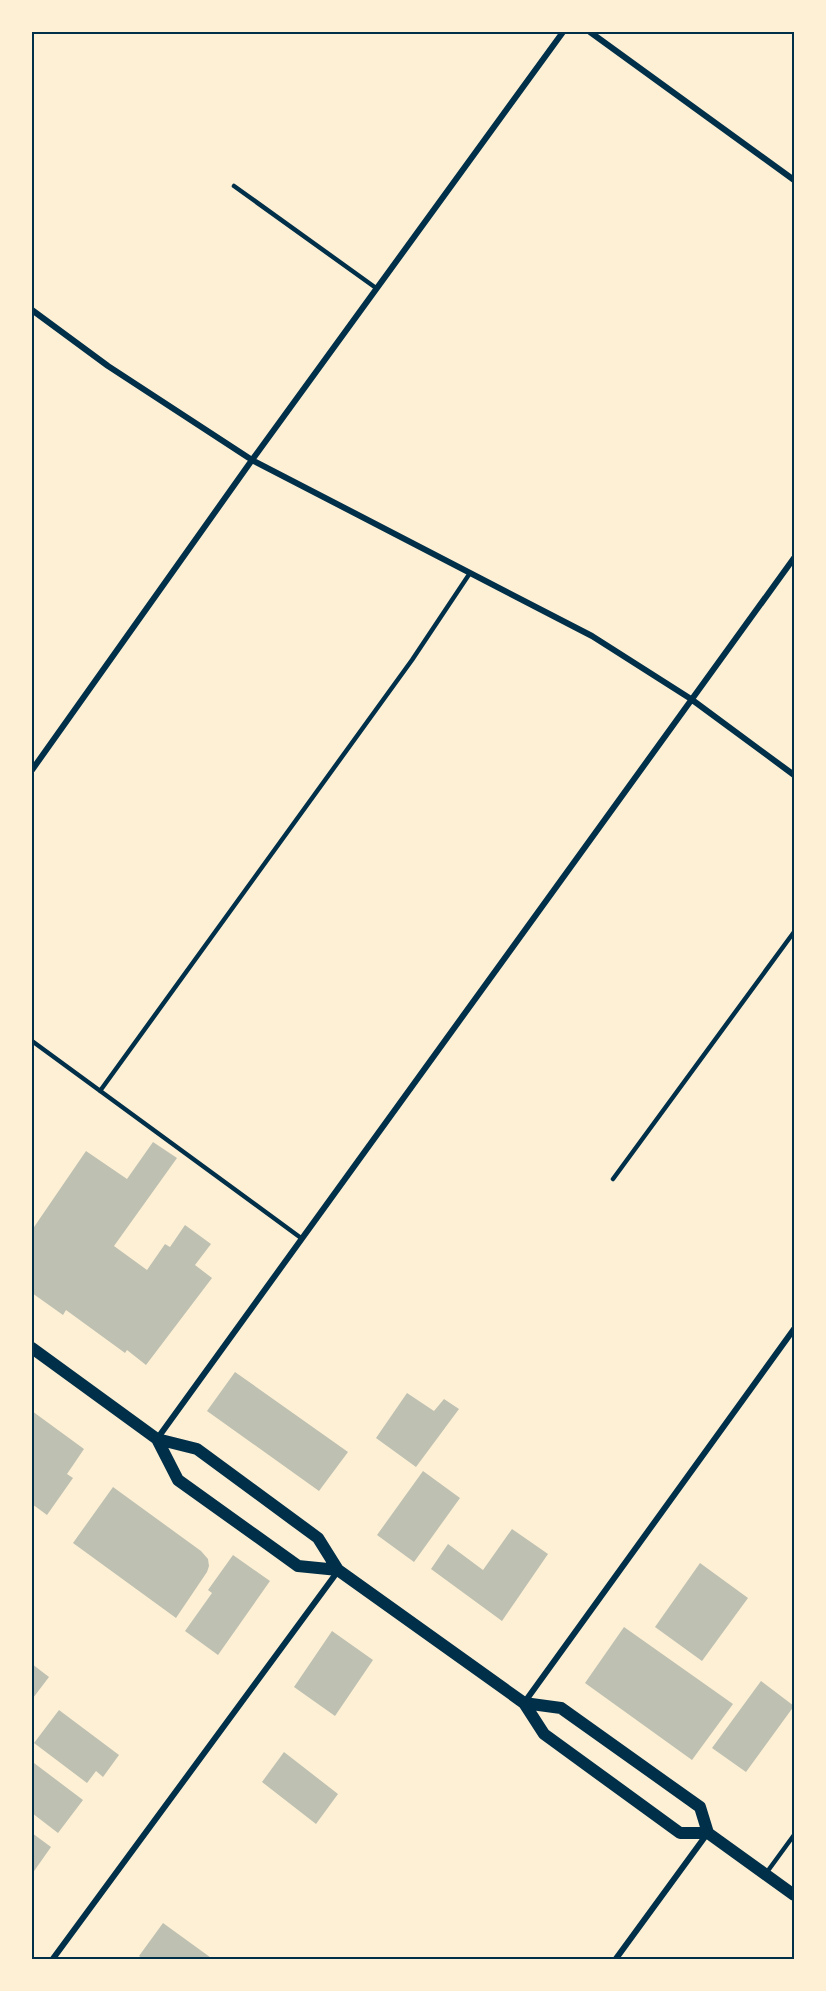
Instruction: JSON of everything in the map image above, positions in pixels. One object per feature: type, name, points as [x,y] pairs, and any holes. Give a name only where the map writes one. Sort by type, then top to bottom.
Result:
[{"type":"main road","points":[[32,1348],[157,1439],[197,1449],[318,1538],[338,1570],[524,1703],[544,1734],[680,1833],[708,1833]]},
{"type":"main road","points":[[157,1439],[178,1480],[298,1566],[338,1570]]},
{"type":"main road","points":[[524,1703],[561,1708],[699,1807],[708,1833],[795,1895]]},
{"type":"street","points":[[32,770],[252,460],[563,32]]},
{"type":"street","points":[[590,32],[795,180]]},
{"type":"street","points":[[32,310],[108,366],[252,460],[592,636],[691,699],[795,775]]},
{"type":"street","points":[[157,1439],[795,558]]},
{"type":"street","points":[[524,1703],[795,1329]]},
{"type":"street","points":[[52,1959],[338,1570]]},
{"type":"street","points":[[615,1959],[708,1833]]},
{"type":"lane","points":[[234,186],[376,288]]},
{"type":"lane","points":[[100,1091],[412,660],[470,573]]},
{"type":"lane","points":[[613,1179],[795,932]]},
{"type":"lane","points":[[32,1041],[301,1238]]},
{"type":"lane","points":[[766,1875],[795,1835]]},
{"type":"building","points":[[153,1142],[177,1158],[114,1246],[147,1270],[165,1244],[170,1247],[185,1225],[211,1244],[195,1265],[212,1278],[146,1365],[127,1350],[125,1353],[66,1310],[63,1315],[32,1293],[32,1230],[86,1151],[127,1179]]},
{"type":"building","points":[[235,1372],[348,1452],[319,1491],[207,1411]]},
{"type":"building","points":[[407,1393],[434,1411],[444,1399],[459,1409],[416,1467],[376,1438]]},
{"type":"building","points":[[32,1411],[84,1449],[67,1474],[73,1478],[47,1515],[32,1504]]},
{"type":"building","points":[[423,1471],[460,1498],[414,1562],[377,1535]]},
{"type":"building","points":[[113,1487],[201,1551],[208,1559],[207,1572],[176,1618],[73,1543]]},
{"type":"building","points":[[512,1529],[548,1554],[502,1621],[431,1569],[448,1544],[483,1570]]},
{"type":"building","points":[[233,1555],[270,1581],[218,1655],[185,1631],[212,1593],[208,1590]]},
{"type":"building","points":[[700,1563],[748,1598],[702,1661],[655,1627]]},
{"type":"building","points":[[624,1627],[733,1704],[692,1760],[585,1683]]},
{"type":"building","points":[[332,1631],[373,1660],[335,1716],[294,1687]]},
{"type":"building","points":[[32,1664],[49,1677],[33,1698],[32,1697]]},
{"type":"building","points":[[761,1681],[794,1706],[746,1772],[712,1748]]},
{"type":"building","points":[[59,1710],[119,1755],[103,1777],[96,1771],[87,1783],[34,1743]]},
{"type":"building","points":[[284,1752],[338,1794],[316,1824],[262,1782]]},
{"type":"building","points":[[34,1763],[83,1800],[58,1833],[32,1813],[32,1766]]},
{"type":"building","points":[[32,1833],[51,1847],[32,1874]]},
{"type":"building","points":[[163,1923],[214,1960],[144,1960],[139,1956]]}]
